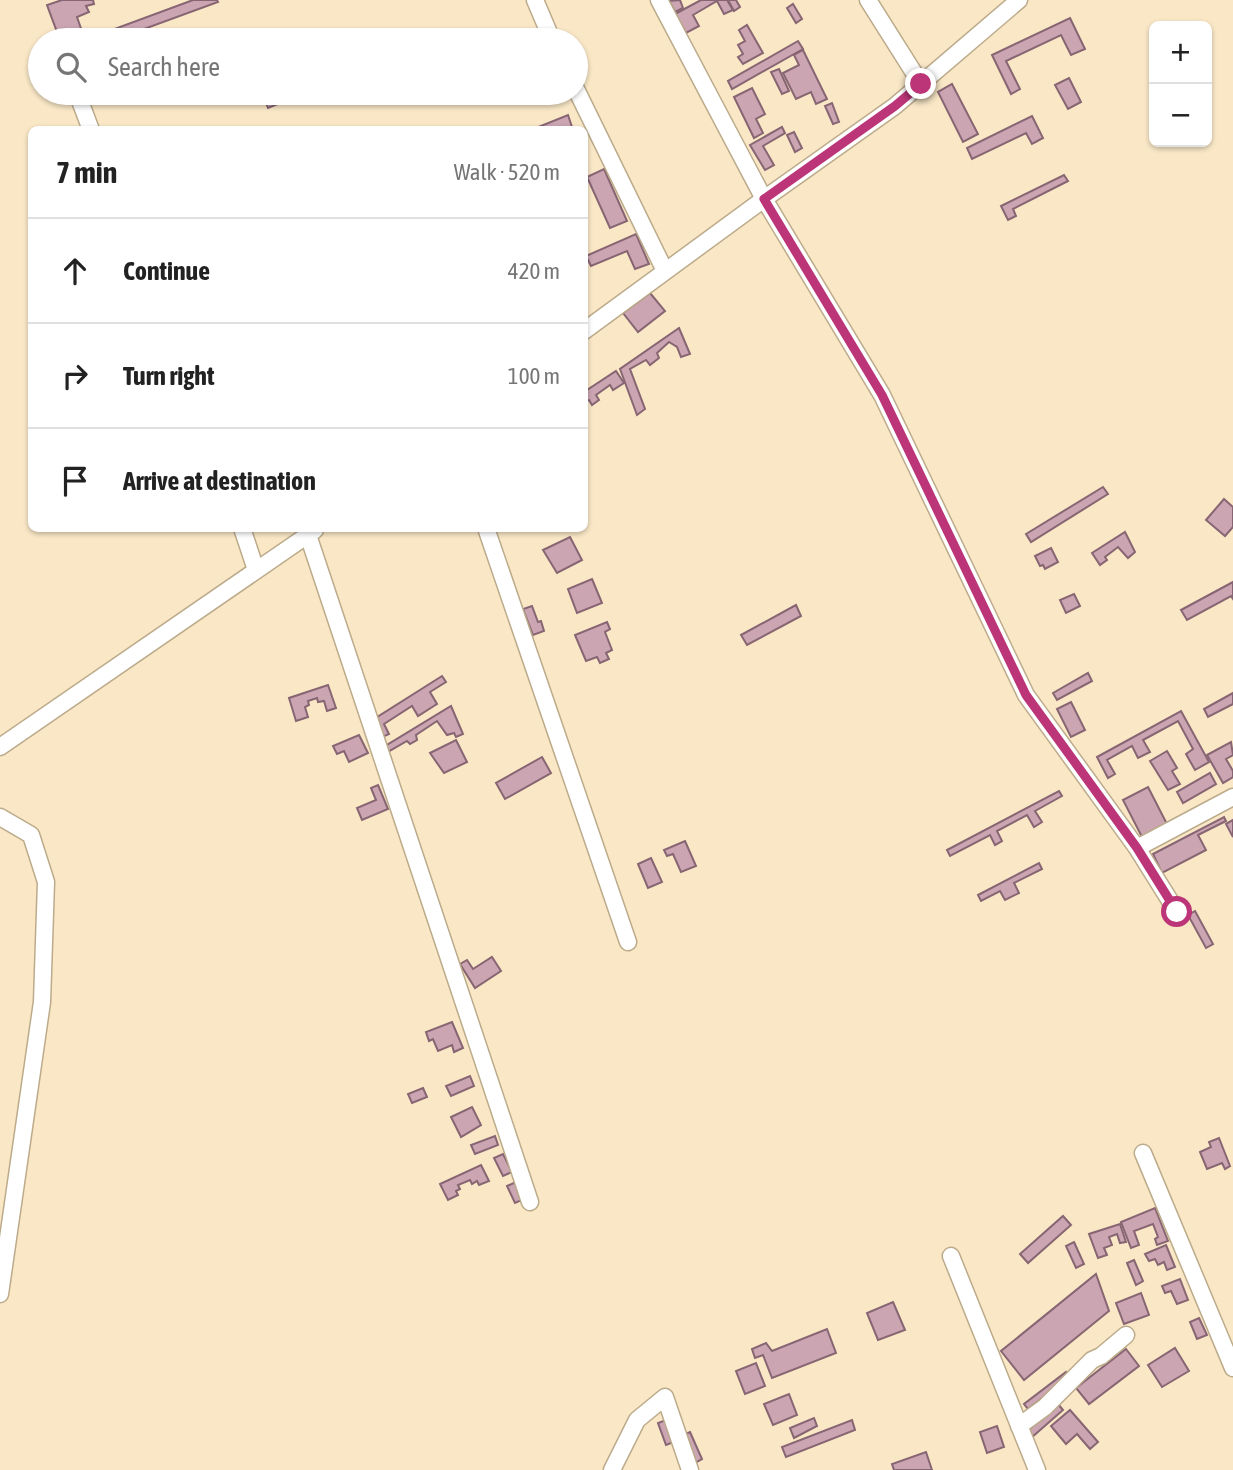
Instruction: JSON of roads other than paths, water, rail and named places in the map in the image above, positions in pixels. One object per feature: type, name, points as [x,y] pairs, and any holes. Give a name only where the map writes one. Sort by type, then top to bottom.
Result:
[{"type":"street","points":[[535,0],[547,28]]},
{"type":"street","points":[[659,0],[764,199],[882,395],[1026,695],[1137,848],[1177,912]]},
{"type":"street","points":[[868,0],[921,84]]},
{"type":"street","points":[[588,328],[895,106],[1019,0]]},
{"type":"street","points":[[82,105],[89,126]]},
{"type":"street","points":[[584,105],[665,271]]},
{"type":"street","points":[[243,532],[256,570]]},
{"type":"street","points":[[0,747],[312,532],[530,1202]]},
{"type":"street","points":[[487,532],[628,942]]},
{"type":"street","points":[[1137,848],[1233,797]]},
{"type":"street","points":[[0,817],[31,835],[46,882],[42,1002],[0,1294]]},
{"type":"street","points":[[1143,1153],[1233,1368]]},
{"type":"street","points":[[951,1256],[1037,1470]]},
{"type":"street","points":[[1019,1426],[1045,1407],[1092,1360],[1101,1356],[1126,1335]]},
{"type":"street","points":[[612,1470],[637,1420],[664,1397],[690,1470]]}]
